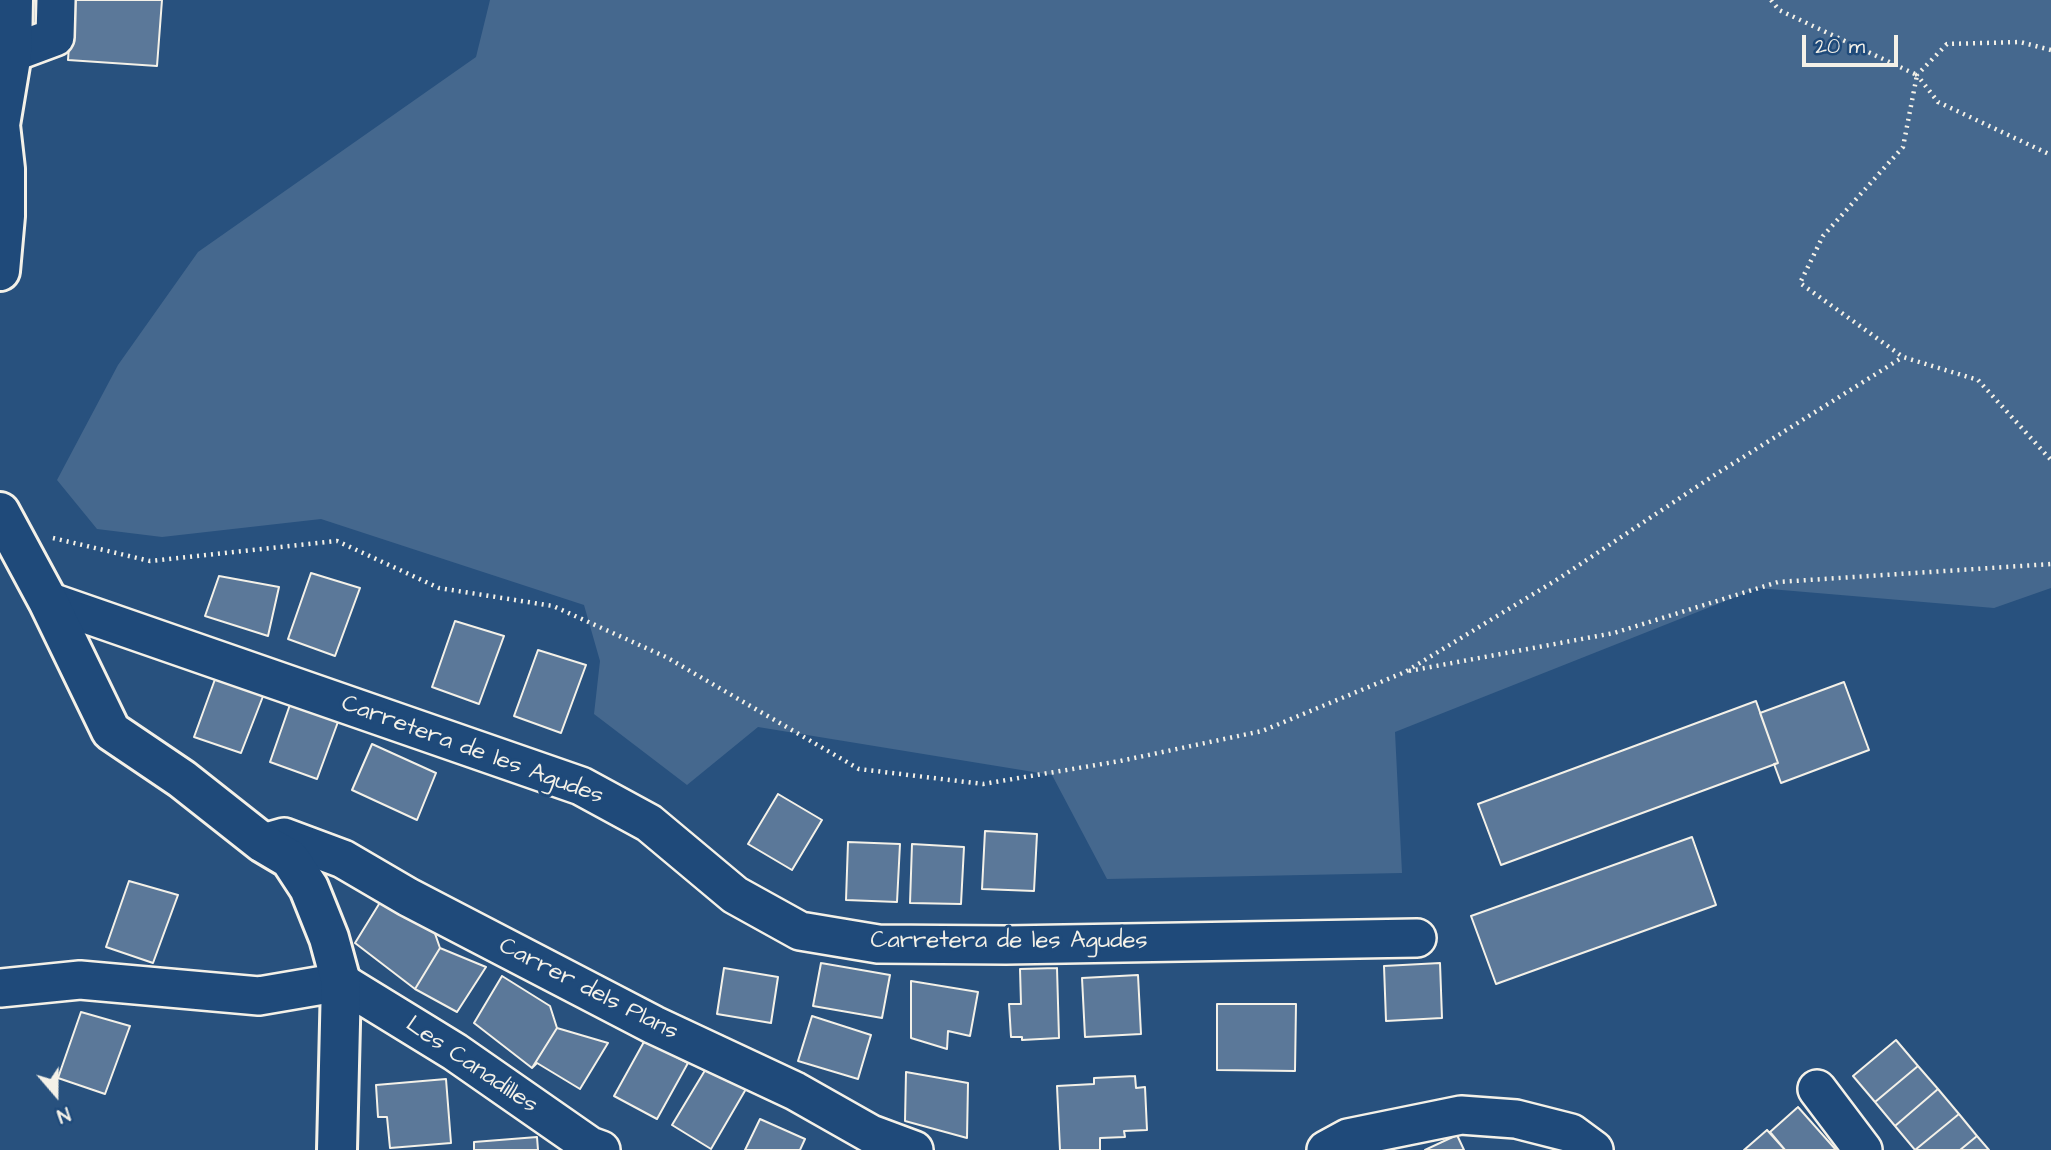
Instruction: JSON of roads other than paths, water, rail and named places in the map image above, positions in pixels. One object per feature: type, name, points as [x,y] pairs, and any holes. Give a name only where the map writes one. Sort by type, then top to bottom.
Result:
[{"type":"main road","points":[[0,271],[5,216],[5,169],[0,125],[12,53],[13,0]]},
{"type":"main road","points":[[4,519],[48,601],[111,732],[182,779],[263,843],[290,859],[309,888],[329,937],[341,982],[337,1150]]},
{"type":"street","points":[[12,53],[55,37],[56,0]]},
{"type":"street","name":"Carretera de les Agudes","points":[[48,601],[581,786],[649,823],[735,895],[800,931],[878,944],[1006,945],[1417,938]]},
{"type":"street","name":"Carrer dels Plans","points":[[263,843],[284,836],[343,859],[408,897],[654,1026],[795,1091],[871,1134],[914,1150]]},
{"type":"street","points":[[0,988],[80,980],[259,996],[341,982]]},
{"type":"street","name":"Les Canadilles","points":[[341,982],[455,1052],[590,1146],[601,1150]]},
{"type":"street","points":[[1817,1089],[1863,1150]]},
{"type":"street","points":[[1326,1150],[1348,1138],[1461,1115],[1516,1119],[1571,1133],[1594,1150]]}]
